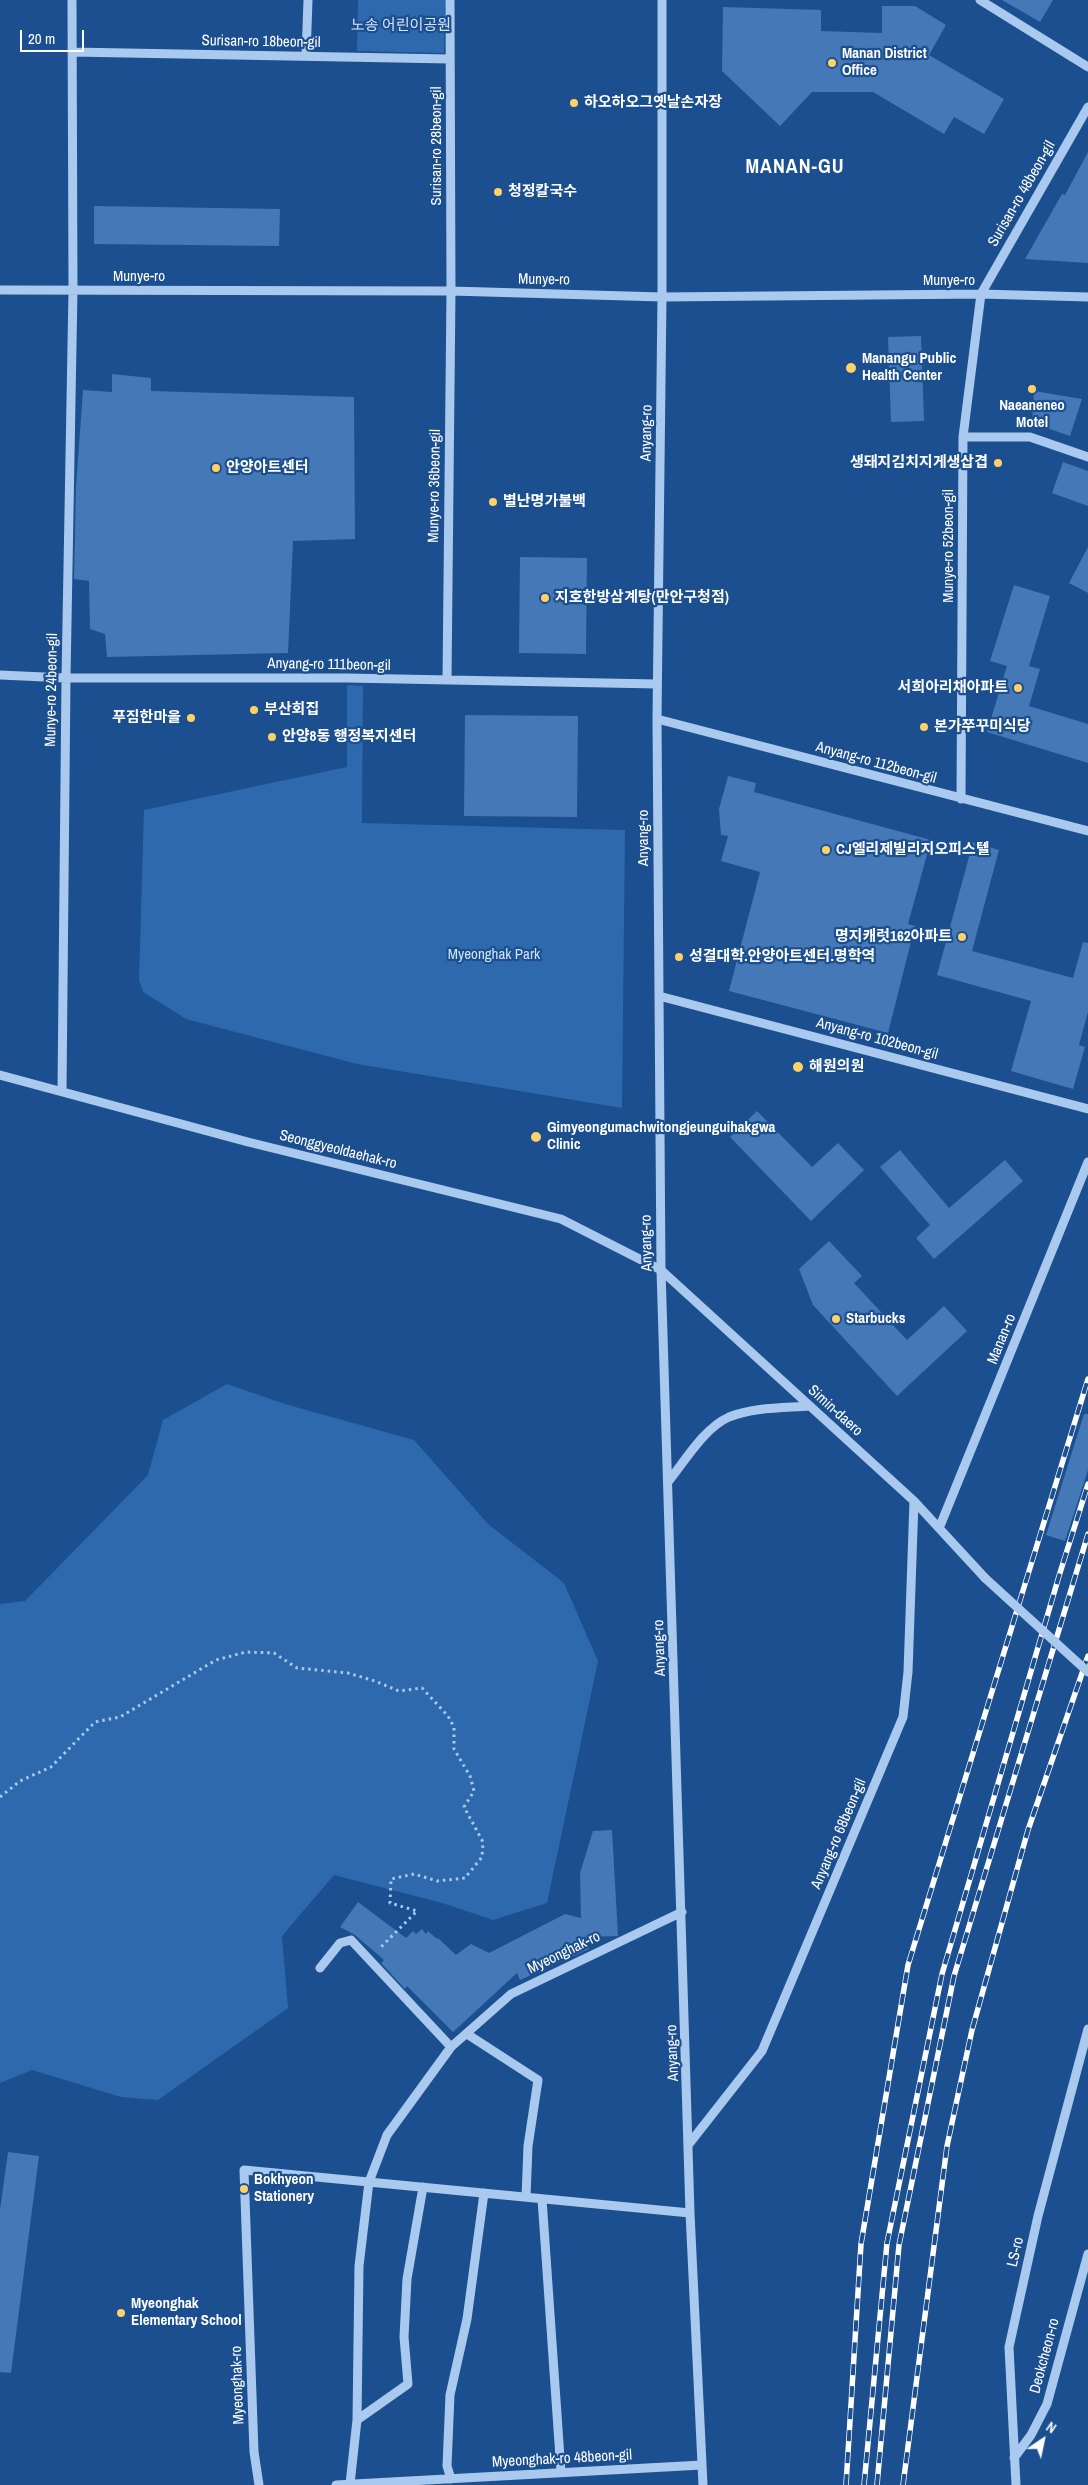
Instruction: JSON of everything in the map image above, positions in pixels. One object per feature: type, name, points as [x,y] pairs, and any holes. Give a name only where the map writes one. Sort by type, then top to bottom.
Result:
[{"type":"street","points":[[72,0],[73,290]]},
{"type":"street","points":[[306,56],[308,0]]},
{"type":"street","name":"Surisan-ro 28beon-gil","points":[[450,0],[451,291]]},
{"type":"street","name":"Anyang-ro","points":[[662,0],[662,297],[657,719],[661,1270],[690,2213],[703,2485]]},
{"type":"street","points":[[980,0],[1088,66]]},
{"type":"street","name":"Surisan-ro 18beon-gil","points":[[72,52],[450,59]]},
{"type":"street","name":"Surisan-ro 48beon-gil","points":[[981,294],[1088,107]]},
{"type":"street","name":"Munye-ro","points":[[0,290],[451,291],[662,297],[981,294],[1088,297]]},
{"type":"street","name":"Munye-ro 24beon-gil","points":[[62,1090],[66,678],[73,290]]},
{"type":"street","name":"Munye-ro 36beon-gil","points":[[447,680],[451,291]]},
{"type":"street","name":"Munye-ro 52beon-gil","points":[[961,799],[963,437],[981,294]]},
{"type":"street","points":[[963,437],[1030,437],[1088,456]]},
{"type":"street","name":"Anyang-ro 111beon-gil","points":[[0,675],[66,678],[447,680],[658,684]]},
{"type":"street","name":"Anyang-ro 112beon-gil","points":[[657,719],[1088,831]]},
{"type":"street","name":"Anyang-ro 102beon-gil","points":[[659,996],[1088,1109]]},
{"type":"street","name":"Seonggyeoldaehak-ro","points":[[0,1075],[62,1090],[248,1142],[561,1219],[661,1270]]},
{"type":"street","name":"Manan-ro","points":[[940,1526],[1088,1162]]},
{"type":"street","name":"Simin-daero","points":[[661,1270],[914,1501],[940,1526],[985,1578],[1088,1672]]},
{"type":"street","points":[[668,1482],[712,1429],[729,1418],[758,1410],[810,1406]]},
{"type":"street","name":"Anyang-ro 68beon-gil","points":[[689,2144],[762,2051],[903,1717],[908,1672],[914,1501]]},
{"type":"street","name":"Myeonghak-ro","points":[[350,2484],[357,2420],[359,2266],[369,2182],[387,2135],[451,2047],[511,1994],[682,1912]]},
{"type":"street","points":[[320,1968],[340,1944],[350,1940],[451,2047]]},
{"type":"street","name":"LS-ro","points":[[1016,2485],[1009,2347],[1038,2216],[1088,2029]]},
{"type":"street","points":[[467,2034],[538,2080],[528,2146],[526,2197]]},
{"type":"street","name":"Myeonghak-ro","points":[[259,2485],[254,2452],[244,2170],[690,2213]]},
{"type":"street","points":[[357,2420],[408,2384],[404,2337],[407,2279],[423,2187]]},
{"type":"street","points":[[451,2479],[448,2466],[450,2394],[467,2319],[484,2193]]},
{"type":"street","points":[[542,2199],[561,2472]]},
{"type":"street","name":"Deokcheon-ro","points":[[1014,2458],[1031,2434],[1047,2404],[1088,2254]]},
{"type":"street","name":"Myeonghak-ro 48beon-gil","points":[[336,2485],[425,2483],[451,2479],[702,2465]]},
{"type":"path","points":[[0,1797],[20,1781],[51,1767],[95,1722],[120,1718],[175,1683],[224,1658],[246,1652],[274,1653],[297,1668],[348,1673],[375,1681],[399,1692],[422,1688],[448,1716],[454,1727],[454,1750],[470,1776],[474,1791],[464,1808],[483,1842],[482,1856],[465,1878],[437,1881],[414,1874],[392,1879],[390,1903],[417,1911],[369,1959]]},
{"type":"green space","name":"노송 어린이공원","points":[[358,0],[445,0],[444,53],[357,51]]},
{"type":"green space","name":"Myeonghak Park","points":[[347,685],[363,686],[362,823],[625,830],[622,1108],[357,1064],[186,1019],[143,992],[139,980],[144,810],[347,767]]},
{"type":"green space","points":[[227,1384],[285,1404],[414,1440],[488,1524],[564,1583],[598,1661],[547,1903],[493,1920],[442,1903],[334,1875],[282,1936],[288,2008],[158,2100],[121,2097],[32,2070],[0,2083],[0,1604],[25,1601],[148,1475],[163,1420]]},
{"type":"building","points":[[1002,0],[1053,0],[1040,22]]},
{"type":"building","name":"Manan District Office","points":[[882,6],[915,6],[946,25],[929,55],[1004,99],[984,134],[954,117],[944,134],[873,92],[812,92],[780,126],[722,71],[723,7],[821,10],[821,31],[882,33]]},
{"type":"building","points":[[1088,152],[1088,263],[1025,259],[1062,194],[1065,195]]},
{"type":"building","points":[[94,206],[280,209],[279,246],[94,244]]},
{"type":"building","points":[[921,336],[924,421],[891,422],[888,337]]},
{"type":"building","name":"안양아트센터","points":[[112,374],[151,378],[151,391],[354,397],[355,539],[293,541],[288,653],[107,657],[105,634],[90,629],[89,581],[74,579],[76,486],[83,390],[112,392]]},
{"type":"building","points":[[1034,391],[1082,399],[1070,436],[1032,423]]},
{"type":"building","points":[[1063,462],[1088,471],[1088,506],[1052,493]]},
{"type":"building","points":[[1088,547],[1088,593],[1069,583]]},
{"type":"building","points":[[520,557],[587,558],[586,654],[519,653]]},
{"type":"building","name":"서희아리채아파트","points":[[1014,585],[1050,596],[1029,666],[1040,669],[1029,706],[1088,724],[1088,763],[987,732],[1007,666],[990,661]]},
{"type":"building","points":[[465,715],[578,716],[577,817],[464,816]]},
{"type":"building","points":[[728,776],[756,783],[754,792],[931,840],[908,924],[915,926],[888,1033],[729,991],[760,872],[721,861],[728,836],[721,835],[719,809]]},
{"type":"building","name":"명지캐럿162아파트","points":[[973,842],[999,850],[972,951],[1073,978],[1083,942],[1088,943],[1088,1012],[1079,1045],[1085,1047],[1073,1089],[1011,1071],[1031,1001],[937,975]]},
{"type":"building","points":[[757,1111],[812,1167],[838,1143],[864,1170],[811,1221],[730,1137]]},
{"type":"building","points":[[900,1150],[949,1208],[1005,1160],[1023,1181],[934,1259],[916,1238],[930,1225],[880,1167]]},
{"type":"building","points":[[829,1241],[862,1276],[854,1283],[907,1340],[944,1306],[967,1331],[897,1396],[813,1305],[799,1269]]},
{"type":"building","points":[[1084,1414],[1088,1414],[1088,1470],[1065,1541],[1046,1535]]},
{"type":"building","points":[[612,1830],[618,1936],[588,1937],[589,1949],[520,1980],[517,1973],[453,2032],[407,1986],[405,1989],[381,1963],[384,1960],[355,1935],[340,1927],[358,1902],[406,1938],[413,1931],[416,1934],[422,1929],[426,1934],[428,1931],[438,1938],[456,1955],[471,1944],[489,1953],[565,1914],[581,1918],[580,1873],[593,1831]]},
{"type":"building","points":[[8,2152],[39,2156],[11,2373],[0,2372],[0,2210]]},
{"type":"railway","points":[[846,2485],[861,2244],[908,1965],[1088,1379]]},
{"type":"railway","points":[[864,2485],[887,2243],[942,1974],[1059,1576],[1088,1484]]},
{"type":"railway","points":[[877,2485],[899,2245],[954,1976],[1088,1534]]},
{"type":"railway","points":[[903,2485],[947,2146],[972,2030],[1028,1830],[1088,1656]]},
{"type":"place","name":"Manan District Office","points":[[832,63]]},
{"type":"place","name":"하오하오그옛날손자장","points":[[574,103]]},
{"type":"place","name":"청정칼국수","points":[[498,192]]},
{"type":"place","name":"Manangu Public Health Center","points":[[851,368]]},
{"type":"place","name":"Naeaneneo Motel","points":[[1032,389]]},
{"type":"place","name":"생돼지김치지게생삽겹","points":[[998,463]]},
{"type":"place","name":"안양아트센터","points":[[216,468]]},
{"type":"place","name":"별난명가불백","points":[[493,502]]},
{"type":"place","name":"지호한방삼계탕(만안구청점)","points":[[545,598]]},
{"type":"place","name":"서희아리채아파트","points":[[1018,688]]},
{"type":"place","name":"부산회집","points":[[254,710]]},
{"type":"place","name":"푸짐한마을","points":[[191,718]]},
{"type":"place","name":"본가쭈꾸미식당","points":[[924,727]]},
{"type":"place","name":"안양8동 행정복지센터","points":[[272,737]]},
{"type":"place","name":"CJ엘리제빌리지오피스텔","points":[[826,850]]},
{"type":"place","name":"명지캐럿162아파트","points":[[962,937]]},
{"type":"place","name":"성결대학.안양아트센터.명학역","points":[[679,957]]},
{"type":"place","name":"해원의원","points":[[798,1067]]},
{"type":"place","name":"Gimyeongumachwitongjeunguihakgwa Clinic","points":[[536,1137]]},
{"type":"place","name":"Starbucks","points":[[836,1319]]},
{"type":"place","name":"Bokhyeon Stationery","points":[[244,2189]]},
{"type":"place","name":"Myeonghak Elementary School","points":[[121,2313]]},
{"type":"district","name":"MANAN-GU","points":[[795,168]]}]
